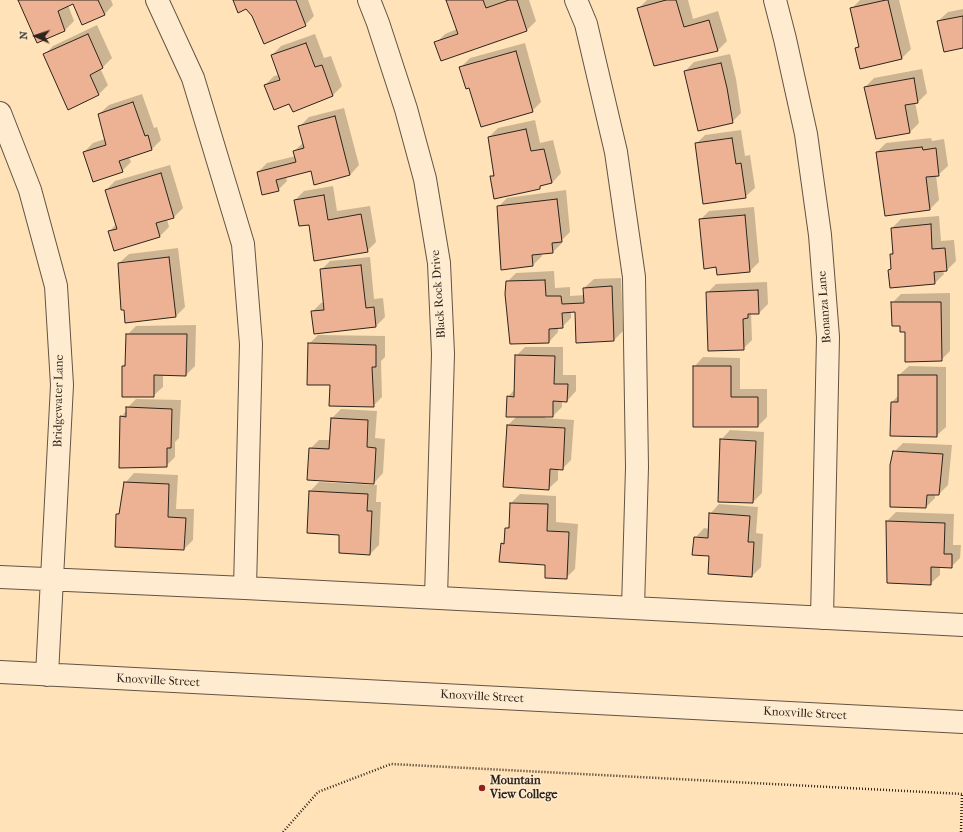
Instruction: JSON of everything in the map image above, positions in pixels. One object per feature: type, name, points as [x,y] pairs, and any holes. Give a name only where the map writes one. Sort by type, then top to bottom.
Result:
[{"type":"street","points":[[157,0],[193,78],[243,244],[251,344],[245,588]]},
{"type":"street","name":"Black Rock Drive","points":[[369,0],[406,109],[425,179],[439,263],[443,354],[436,597]]},
{"type":"street","points":[[576,0],[586,24],[616,152],[634,277],[637,467],[633,608]]},
{"type":"street","name":"Bonanza Lane","points":[[775,0],[806,134],[820,235],[828,336],[822,618]]},
{"type":"street","name":"Bridgewater Lane","points":[[0,112],[30,190],[56,286],[62,385],[47,675]]},
{"type":"street","points":[[0,577],[436,597],[963,625]]},
{"type":"street","name":"Knoxville Street","points":[[0,672],[963,722]]},
{"type":"path","points":[[283,832],[318,792],[391,764],[962,794],[961,832]]},
{"type":"building","points":[[18,0],[98,0],[105,15],[82,25],[73,4],[58,11],[65,31],[37,43]]},
{"type":"building","points":[[233,0],[296,0],[306,26],[264,44],[252,16],[246,9],[238,13]]},
{"type":"building","points":[[446,0],[483,0],[486,8],[509,0],[517,0],[527,31],[441,61],[434,42],[458,34]]},
{"type":"building","points":[[666,0],[676,0],[684,27],[709,20],[718,51],[654,66],[637,8]]},
{"type":"building","points":[[888,0],[902,59],[860,69],[855,48],[859,47],[850,8]]},
{"type":"building","points":[[963,16],[963,48],[944,52],[937,21]]},
{"type":"building","points":[[88,34],[103,68],[90,75],[99,95],[68,110],[43,54]]},
{"type":"building","points":[[306,43],[315,67],[322,65],[333,96],[293,112],[289,104],[274,110],[264,85],[280,80],[271,55]]},
{"type":"building","points":[[516,51],[533,112],[481,127],[469,88],[466,89],[459,67]]},
{"type":"building","points":[[721,63],[733,123],[698,131],[684,71]]},
{"type":"building","points":[[914,78],[918,103],[905,105],[910,133],[876,139],[864,87]]},
{"type":"building","points":[[133,102],[145,136],[148,135],[152,150],[119,161],[123,172],[93,182],[83,152],[106,145],[98,114]]},
{"type":"building","points":[[335,116],[350,175],[314,185],[311,171],[276,180],[279,191],[262,195],[257,172],[296,162],[293,151],[304,148],[298,126]]},
{"type":"building","points":[[526,129],[531,151],[544,149],[552,183],[540,186],[540,189],[494,199],[490,176],[494,176],[488,137]]},
{"type":"building","points":[[732,138],[736,164],[741,163],[746,198],[703,204],[695,143]]},
{"type":"building","points":[[922,147],[923,150],[936,148],[939,176],[926,177],[930,210],[885,216],[876,152]]},
{"type":"building","points":[[161,173],[174,218],[156,223],[160,237],[114,251],[108,231],[117,229],[105,190]]},
{"type":"building","points":[[324,195],[328,220],[361,214],[368,252],[314,261],[309,225],[299,226],[294,200]]},
{"type":"building","points":[[557,199],[562,242],[552,243],[553,253],[532,255],[533,266],[501,270],[497,206]]},
{"type":"building","points":[[745,215],[750,272],[717,275],[716,267],[704,269],[699,219]]},
{"type":"building","points":[[931,224],[932,249],[945,248],[947,271],[934,272],[935,284],[890,288],[888,270],[891,269],[890,254],[893,254],[891,228]]},
{"type":"building","points":[[169,257],[176,317],[125,323],[124,310],[121,310],[118,263]]},
{"type":"building","points":[[361,265],[366,308],[374,307],[376,327],[314,334],[311,311],[324,310],[320,269]]},
{"type":"building","points":[[545,280],[546,296],[561,296],[562,304],[584,303],[583,288],[612,286],[614,341],[576,343],[575,312],[562,313],[563,328],[549,329],[549,343],[510,344],[505,294],[506,281]]},
{"type":"building","points":[[758,290],[759,314],[748,314],[748,318],[743,319],[744,350],[708,351],[706,292]]},
{"type":"building","points":[[891,302],[941,302],[942,361],[905,362],[905,332],[900,332],[900,326],[892,326]]},
{"type":"building","points":[[126,334],[187,334],[186,376],[154,375],[154,397],[122,397],[122,366],[125,366]]},
{"type":"building","points":[[308,343],[376,345],[376,367],[372,367],[374,407],[329,406],[330,385],[307,385]]},
{"type":"building","points":[[515,355],[555,356],[554,384],[568,384],[567,402],[553,401],[553,417],[506,417],[507,396],[514,397]]},
{"type":"building","points":[[693,366],[731,366],[731,397],[758,397],[758,427],[693,427]]},
{"type":"building","points":[[898,375],[937,375],[937,437],[890,436],[891,402],[898,402]]},
{"type":"building","points":[[126,407],[172,409],[171,448],[167,448],[167,467],[119,468],[120,416],[126,417]]},
{"type":"building","points":[[331,418],[368,420],[367,447],[376,448],[374,484],[307,480],[309,448],[329,449]]},
{"type":"building","points":[[507,425],[565,428],[563,470],[550,469],[549,490],[503,487]]},
{"type":"building","points":[[720,439],[756,441],[753,503],[718,502]]},
{"type":"building","points":[[893,451],[943,454],[939,495],[927,495],[926,508],[890,507],[890,465]]},
{"type":"building","points":[[124,482],[169,484],[168,517],[186,518],[184,550],[115,547],[116,514],[119,514]]},
{"type":"building","points":[[309,491],[368,494],[367,511],[372,511],[370,555],[339,553],[339,535],[307,533]]},
{"type":"building","points":[[510,503],[548,504],[547,531],[569,532],[567,579],[545,578],[545,565],[499,562],[501,543],[504,544],[505,528],[509,528]]},
{"type":"building","points":[[709,513],[750,516],[748,542],[754,542],[752,577],[708,574],[709,556],[692,555],[694,537],[708,538]]},
{"type":"building","points":[[886,521],[945,523],[944,554],[952,554],[952,568],[931,567],[931,585],[887,583]]},
{"type":"place","name":"Mountain View College","points":[[482,788]]}]
